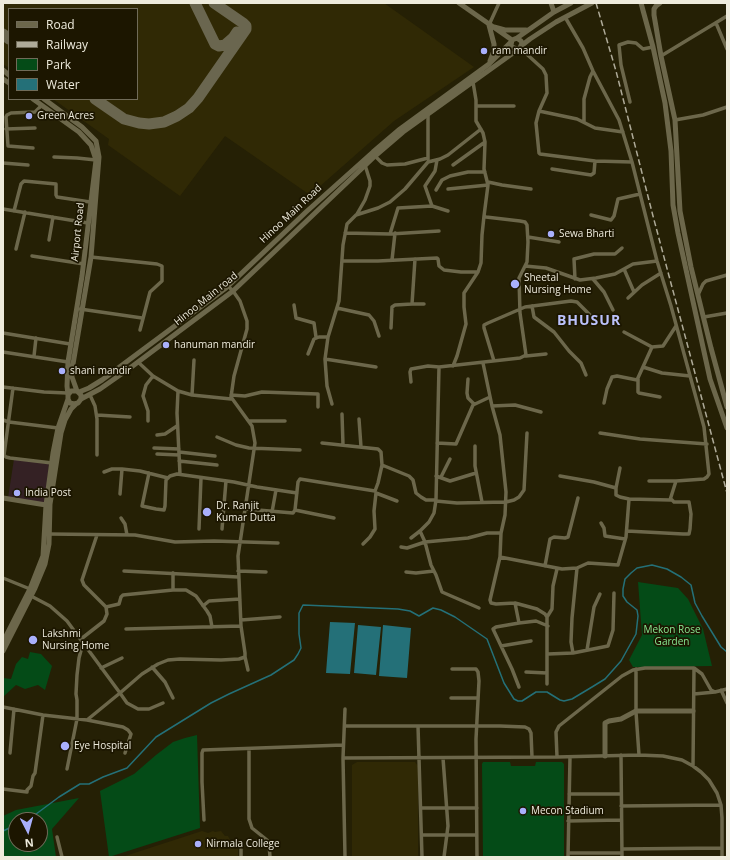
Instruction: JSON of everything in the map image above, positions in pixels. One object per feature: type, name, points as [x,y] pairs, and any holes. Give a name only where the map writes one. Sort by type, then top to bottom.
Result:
[{"type":"main road","points":[[459,3],[513,40],[521,41],[519,48],[512,47],[513,40]]},
{"type":"main road","points":[[552,3],[557,11]]},
{"type":"main road","points":[[557,11],[558,3]]},
{"type":"main road","name":"Hinoo Main Road","points":[[78,391],[89,388],[102,380],[228,286],[306,212],[385,141],[489,64],[513,40],[571,3]]},
{"type":"main road","name":"Hinoo Main road","points":[[81,399],[90,395],[138,362],[233,291],[365,165],[403,132],[530,39],[591,3]]},
{"type":"main road","points":[[660,3],[654,9],[654,15],[675,120],[680,211],[691,267],[727,407]]},
{"type":"main road","points":[[642,4],[665,103],[673,205],[710,379],[727,428]]},
{"type":"main road","points":[[489,25],[505,30],[527,30]]},
{"type":"main road","points":[[489,25],[494,44],[494,51],[489,64]]},
{"type":"main road","points":[[34,100],[79,132],[91,145],[96,160]]},
{"type":"main road","name":"Airport Road","points":[[45,100],[82,127],[96,141],[99,158],[99,173],[90,257],[70,344],[66,386],[68,396]]},
{"type":"main road","name":"Airport Road","points":[[78,391],[72,377],[72,370],[96,160]]},
{"type":"main road","points":[[698,325],[705,323]]},
{"type":"main road","points":[[3,642],[30,589],[43,556],[46,505],[58,428],[68,396],[71,391],[78,391],[81,395],[81,399],[71,409],[65,420],[61,433],[50,504],[47,557],[31,596],[3,651]]},
{"type":"main road","points":[[68,396],[70,403],[76,404]]},
{"type":"main road","points":[[3,498],[46,505]]},
{"type":"main road","points":[[605,756],[605,723],[622,719],[636,711],[693,711]]},
{"type":"street","points":[[489,25],[499,3]]},
{"type":"street","points":[[661,56],[727,16]]},
{"type":"street","points":[[565,17],[583,48],[593,71],[616,113],[623,132],[657,261],[704,427],[709,472],[707,477],[702,479],[676,481],[649,481]]},
{"type":"street","points":[[716,22],[727,49]]},
{"type":"street","points":[[630,102],[621,64],[619,45],[628,42],[636,43],[643,49],[653,47]]},
{"type":"street","points":[[519,48],[543,69],[546,76],[547,93],[539,111],[536,127],[538,150],[540,154],[594,161],[632,162]]},
{"type":"street","points":[[584,122],[584,99],[593,71]]},
{"type":"street","points":[[453,366],[466,324],[464,293],[478,272],[481,263],[482,235],[488,183],[485,172],[485,142],[483,133],[476,121],[473,82]]},
{"type":"street","points":[[33,148],[8,146],[6,130],[7,115],[11,113],[35,112],[42,105]]},
{"type":"street","points":[[476,106],[514,106]]},
{"type":"street","points":[[675,120],[704,115],[727,107]]},
{"type":"street","points":[[539,111],[577,119],[595,128],[623,132]]},
{"type":"street","points":[[356,215],[378,208],[390,202],[405,189],[428,160],[428,114]]},
{"type":"street","points":[[6,130],[36,128]]},
{"type":"street","points":[[375,156],[382,163],[387,165],[437,160],[448,155],[481,129]]},
{"type":"street","points":[[453,165],[485,142]]},
{"type":"street","points":[[54,157],[96,160]]},
{"type":"street","points":[[432,206],[425,186],[435,171],[437,160]]},
{"type":"street","points":[[552,169],[591,175],[594,174],[594,161]]},
{"type":"street","points":[[3,163],[28,165]]},
{"type":"street","points":[[332,404],[327,386],[325,359],[328,337],[337,308],[347,224],[356,215],[365,200],[370,186],[365,165]]},
{"type":"street","points":[[436,190],[442,180],[450,176],[468,172],[485,172]]},
{"type":"street","points":[[14,211],[21,184],[24,181],[56,184],[57,197],[90,202]]},
{"type":"street","points":[[448,189],[488,183],[531,189]]},
{"type":"street","points":[[591,215],[611,220],[614,216],[618,199],[640,194]]},
{"type":"street","points":[[392,260],[392,234],[398,208],[432,206],[448,211]]},
{"type":"street","points":[[3,209],[88,223]]},
{"type":"street","points":[[16,249],[25,212]]},
{"type":"street","points":[[484,216],[525,222],[527,225],[527,262],[519,275],[520,309],[527,354],[526,356]]},
{"type":"street","points":[[49,240],[53,217]]},
{"type":"street","points":[[345,233],[392,234],[439,232]]},
{"type":"street","points":[[528,237],[558,242]]},
{"type":"street","points":[[575,279],[574,259],[594,254],[615,254],[622,248]]},
{"type":"street","points":[[32,256],[84,264]]},
{"type":"street","points":[[90,257],[157,264],[162,266],[162,281],[150,292],[140,330]]},
{"type":"street","points":[[342,261],[437,258],[439,266],[444,270],[478,272]]},
{"type":"street","points":[[412,304],[415,259]]},
{"type":"street","points":[[525,266],[557,271],[580,280],[593,279],[615,274],[633,264],[657,261]]},
{"type":"street","points":[[624,269],[634,292]]},
{"type":"street","points":[[628,298],[642,285],[661,273]]},
{"type":"street","points":[[698,295],[706,280],[727,274]]},
{"type":"street","points":[[593,279],[604,292],[614,310]]},
{"type":"street","points":[[228,286],[233,291],[242,307],[247,328],[236,368],[231,397],[254,429],[254,448],[240,541],[238,571],[241,626],[248,670]]},
{"type":"street","points":[[494,361],[484,326],[488,323],[520,309],[574,300],[591,316]]},
{"type":"street","points":[[391,328],[391,311],[393,306],[424,304]]},
{"type":"street","points":[[294,305],[296,318],[314,323],[316,337]]},
{"type":"street","points":[[532,306],[534,317],[554,332],[581,363],[586,376]]},
{"type":"street","points":[[79,308],[142,318]]},
{"type":"street","points":[[337,308],[369,315],[374,321],[379,336]]},
{"type":"street","points":[[704,317],[727,313]]},
{"type":"street","points":[[624,332],[652,347],[663,346],[676,326]]},
{"type":"street","points":[[3,333],[70,344]]},
{"type":"street","points":[[308,354],[312,341],[316,337],[328,337]]},
{"type":"street","points":[[34,356],[36,338]]},
{"type":"street","points":[[652,347],[638,379],[638,392],[639,394],[660,397]]},
{"type":"street","points":[[3,352],[68,362]]},
{"type":"street","points":[[411,382],[411,369],[428,366],[439,367],[483,363],[546,354]]},
{"type":"street","points":[[325,359],[376,367]]},
{"type":"street","points":[[192,395],[194,360]]},
{"type":"street","points":[[138,362],[152,376],[178,391],[192,395],[231,397],[245,396],[262,392],[318,394],[318,407]]},
{"type":"street","points":[[483,363],[502,447],[506,492],[500,557],[490,602],[496,604],[515,603],[537,609],[545,614],[547,617],[548,626],[547,684]]},
{"type":"street","points":[[411,538],[429,522],[434,513],[436,500],[439,367]]},
{"type":"street","points":[[643,367],[662,373],[690,376]]},
{"type":"street","points":[[148,421],[148,411],[144,396],[146,385],[152,376]]},
{"type":"street","points":[[604,402],[606,389],[613,376],[635,380],[638,379]]},
{"type":"street","points":[[468,379],[468,398],[474,404]]},
{"type":"street","points":[[3,387],[68,396]]},
{"type":"street","points":[[13,388],[4,451],[5,456],[10,458],[52,463]]},
{"type":"street","points":[[178,391],[177,426],[180,474]]},
{"type":"street","points":[[90,395],[97,415],[97,455]]},
{"type":"street","points":[[437,443],[456,444],[474,404],[490,397]]},
{"type":"street","points":[[492,406],[512,405],[541,412]]},
{"type":"street","points":[[342,414],[343,445]]},
{"type":"street","points":[[97,415],[130,417]]},
{"type":"street","points":[[359,419],[361,447]]},
{"type":"street","points":[[3,420],[58,428]]},
{"type":"street","points":[[249,421],[285,421]]},
{"type":"street","points":[[157,435],[165,434],[177,426]]},
{"type":"street","points":[[382,466],[409,476],[413,480],[416,493],[426,500],[436,500],[457,504],[506,502],[514,500],[521,495],[524,490],[527,433]]},
{"type":"street","points":[[600,434],[640,439],[706,444]]},
{"type":"street","points":[[217,436],[238,445],[254,448],[300,450]]},
{"type":"street","points":[[322,444],[361,447],[380,451],[382,466],[375,492],[374,515],[376,526],[373,533],[363,544]]},
{"type":"street","points":[[475,446],[474,460],[482,502]]},
{"type":"street","points":[[154,448],[215,456]]},
{"type":"street","points":[[157,454],[179,452]]},
{"type":"street","points":[[441,477],[450,460]]},
{"type":"street","points":[[179,461],[217,465]]},
{"type":"street","points":[[620,468],[616,496],[629,499],[671,499],[674,502],[689,502],[690,507],[689,534],[627,531]]},
{"type":"street","points":[[104,472],[112,469],[122,469],[168,478]]},
{"type":"street","points":[[120,494],[122,469]]},
{"type":"street","points":[[148,473],[142,502],[142,507],[145,508],[164,510],[168,478],[172,475],[180,474],[276,490],[297,492]]},
{"type":"street","points":[[436,476],[452,480],[476,474]]},
{"type":"street","points":[[560,476],[594,482],[616,488]]},
{"type":"street","points":[[199,529],[201,478]]},
{"type":"street","points":[[246,509],[291,514],[295,510],[298,482],[300,479],[375,492],[397,502]]},
{"type":"street","points":[[222,529],[226,481]]},
{"type":"street","points":[[671,499],[676,481]]},
{"type":"street","points":[[272,512],[276,490]]},
{"type":"street","points":[[545,566],[550,539],[554,537],[568,537],[578,498]]},
{"type":"street","points":[[500,557],[557,569],[577,568],[588,563],[618,565],[627,531],[629,499]]},
{"type":"street","points":[[295,510],[334,518]]},
{"type":"street","points":[[121,518],[125,524],[127,535]]},
{"type":"street","points":[[601,523],[604,528],[605,536],[625,540]]},
{"type":"street","points":[[420,531],[426,542],[430,560],[442,592],[479,608]]},
{"type":"street","points":[[400,547],[407,548],[426,542],[468,538],[487,533],[501,534]]},
{"type":"street","points":[[49,534],[143,536],[175,542],[240,541],[278,543]]},
{"type":"street","points":[[67,768],[77,719],[77,675],[82,641],[104,621],[106,614],[106,607],[84,585],[82,580],[97,535]]},
{"type":"street","points":[[573,653],[571,642],[572,618],[577,568]]},
{"type":"street","points":[[547,617],[551,611],[553,586],[557,569]]},
{"type":"street","points":[[124,571],[238,577]]},
{"type":"street","points":[[238,571],[266,572]]},
{"type":"street","points":[[406,572],[416,574],[434,571]]},
{"type":"street","points":[[173,573],[173,590]]},
{"type":"street","points":[[3,578],[30,589]]},
{"type":"street","points":[[106,607],[119,605],[120,596],[123,595],[186,590],[193,593],[209,613],[212,627]]},
{"type":"street","points":[[548,654],[573,653],[607,647],[610,644],[613,630],[614,593]]},
{"type":"street","points":[[587,650],[594,607],[600,594]]},
{"type":"street","points":[[31,596],[60,613],[72,626],[127,703],[138,709],[150,709],[162,703]]},
{"type":"street","points":[[202,606],[209,601],[240,599]]},
{"type":"street","points":[[515,603],[519,623]]},
{"type":"street","points":[[241,620],[280,617]]},
{"type":"street","points":[[519,686],[494,628],[536,621],[548,626]]},
{"type":"street","points":[[126,629],[241,626]]},
{"type":"street","points":[[501,646],[531,641]]},
{"type":"street","points":[[87,720],[142,674],[163,662],[174,659],[221,660],[245,657]]},
{"type":"street","points":[[101,668],[122,658]]},
{"type":"street","points":[[152,667],[165,682],[173,698]]},
{"type":"street","points":[[693,766],[694,668]]},
{"type":"street","points":[[557,757],[556,732],[559,726],[622,676],[636,669],[694,668],[700,671],[714,692]]},
{"type":"street","points":[[452,669],[477,669],[479,681],[476,738],[477,857]]},
{"type":"street","points":[[636,669],[636,711],[639,755]]},
{"type":"street","points":[[526,672],[547,673]]},
{"type":"street","points":[[694,694],[727,689]]},
{"type":"street","points":[[721,690],[727,703]]},
{"type":"street","points":[[451,698],[478,698]]},
{"type":"street","points":[[3,707],[43,715],[87,720],[117,726],[128,730],[131,734],[125,753]]},
{"type":"street","points":[[10,753],[14,709]]},
{"type":"street","points":[[345,709],[343,745],[345,857]]},
{"type":"street","points":[[3,789],[27,792],[31,786],[35,772],[43,715]]},
{"type":"street","points":[[345,726],[477,726],[529,729],[531,732],[532,757]]},
{"type":"street","points":[[418,726],[418,757],[422,808],[422,857]]},
{"type":"street","points":[[204,820],[202,751],[343,745]]},
{"type":"street","points":[[249,749],[249,819],[252,828],[267,840],[269,844],[270,857],[265,857]]},
{"type":"street","points":[[621,755],[622,853]]},
{"type":"street","points":[[343,758],[570,757],[639,755],[667,757],[682,760],[693,766],[709,780],[717,793],[725,818],[722,857]]},
{"type":"street","points":[[570,757],[568,855],[722,848]]},
{"type":"street","points":[[443,758],[448,826],[444,857]]},
{"type":"street","points":[[569,794],[621,794]]},
{"type":"street","points":[[621,806],[721,805]]},
{"type":"street","points":[[422,808],[477,808]]},
{"type":"street","points":[[568,821],[621,820]]},
{"type":"street","points":[[422,835],[477,835]]},
{"type":"street","points":[[57,837],[62,857]]},
{"type":"street","points":[[241,849],[241,857]]},
{"type":"shaded area","points":[[3,3],[384,3],[474,67],[394,121],[310,195],[225,136],[180,196],[108,145],[109,139],[54,100],[138,100],[138,8],[8,8],[8,67],[3,64]]},
{"type":"shaded area","points":[[14,459],[49,464],[45,504],[8,498]]},
{"type":"shaded area","points":[[357,762],[415,762],[418,766],[418,857],[352,857],[352,765]]},
{"type":"shaded area","name":"Nirmala College","points":[[202,831],[208,833],[213,831],[221,831],[225,836],[228,836],[231,842],[238,847],[238,857],[122,857]]},
{"type":"green space","name":"Mekon Rose Garden","points":[[638,582],[678,588],[688,599],[703,629],[712,666],[633,667],[629,660],[642,635]]},
{"type":"green space","points":[[30,652],[41,654],[52,666],[45,690],[38,685],[25,689],[16,685],[3,697],[3,678],[11,679],[16,664],[22,657],[28,659]]},
{"type":"green space","points":[[197,735],[200,828],[109,857],[100,791],[134,774],[173,742]]},
{"type":"green space","name":"Mecon Stadium","points":[[483,762],[510,762],[511,766],[535,766],[536,762],[562,762],[564,764],[564,857],[483,857]]},
{"type":"green space","points":[[79,798],[52,829],[56,857],[3,857],[3,816],[8,814],[8,852],[48,852],[48,812],[12,812]]},
{"type":"water","points":[[330,622],[355,623],[350,674],[326,673]]},
{"type":"water","points":[[358,625],[381,627],[376,675],[354,673]]},
{"type":"water","points":[[383,625],[411,628],[407,678],[379,676]]},
{"type":"waterway","points":[[39,812],[80,784],[89,784],[127,768],[156,737],[211,703],[271,675],[294,660],[301,648],[299,613],[303,605],[398,609],[410,611],[419,616],[433,608],[441,610],[455,617],[487,639],[504,683],[514,699],[522,701],[536,692],[547,692],[564,701],[572,699],[605,679],[621,661],[636,634],[638,616],[637,610],[627,602],[623,596],[625,579],[637,568],[652,565],[667,569],[691,585],[695,603],[721,647],[727,652]]},
{"type":"waterway","points":[[3,831],[8,829]]},
{"type":"taxiway","points":[[195,3],[215,44],[219,46],[225,45],[237,32]]},
{"type":"taxiway","points":[[96,100],[124,119],[149,124],[164,122],[189,108],[198,98],[246,29],[246,26],[243,23],[214,3]]},
{"type":"taxiway","points":[[3,34],[8,38]]},
{"type":"railway","points":[[596,3],[616,71],[727,493]]},
{"type":"place","name":"ram mandir","points":[[484,51]]},
{"type":"place","name":"Green Acres","points":[[29,116]]},
{"type":"place","name":"Sewa Bharti","points":[[551,234]]},
{"type":"place","name":"Sheetal Nursing Home","points":[[515,284]]},
{"type":"place","name":"hanuman mandir","points":[[166,345]]},
{"type":"place","name":"shani mandir","points":[[62,371]]},
{"type":"place","name":"India Post","points":[[17,493]]},
{"type":"place","name":"Dr. Ranjit Kumar Dutta","points":[[207,512]]},
{"type":"place","name":"Lakshmi Nursing Home","points":[[33,640]]},
{"type":"place","name":"Eye Hospital","points":[[65,746]]},
{"type":"place","name":"Mecon Stadium","points":[[523,811]]},
{"type":"place","name":"Nirmala College","points":[[198,844]]},
{"type":"district","name":"BHUSUR","points":[[589,321]]}]
